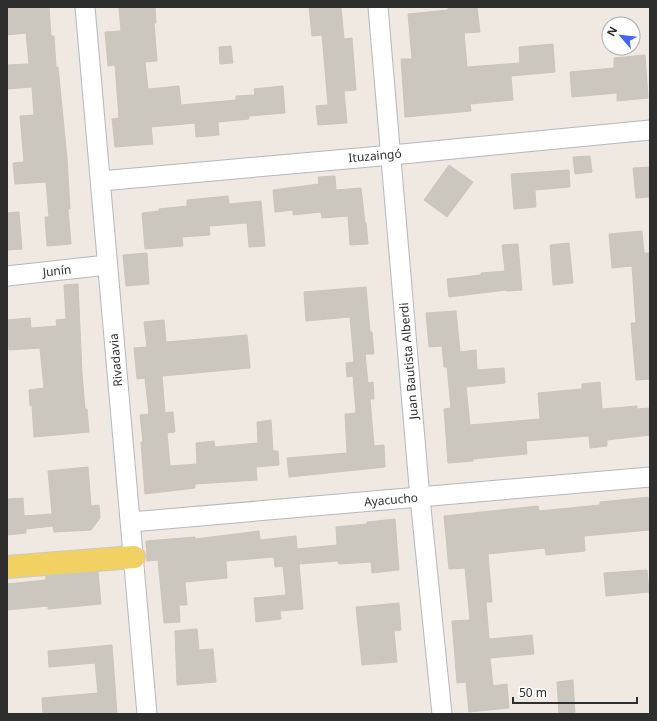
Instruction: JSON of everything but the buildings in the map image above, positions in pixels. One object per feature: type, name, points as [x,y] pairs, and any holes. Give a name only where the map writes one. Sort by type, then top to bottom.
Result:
[{"type":"main road","points":[[7,567],[134,557]]},
{"type":"street","name":"Rivadavia","points":[[85,7],[147,714]]},
{"type":"street","name":"Juan Bautista Alberdi","points":[[378,7],[392,155],[420,498],[442,714]]},
{"type":"street","name":"Ituzaingó","points":[[101,181],[650,130]]},
{"type":"street","name":"Junín","points":[[7,276],[107,266]]},
{"type":"street","name":"Ayacucho","points":[[131,522],[650,477]]}]
